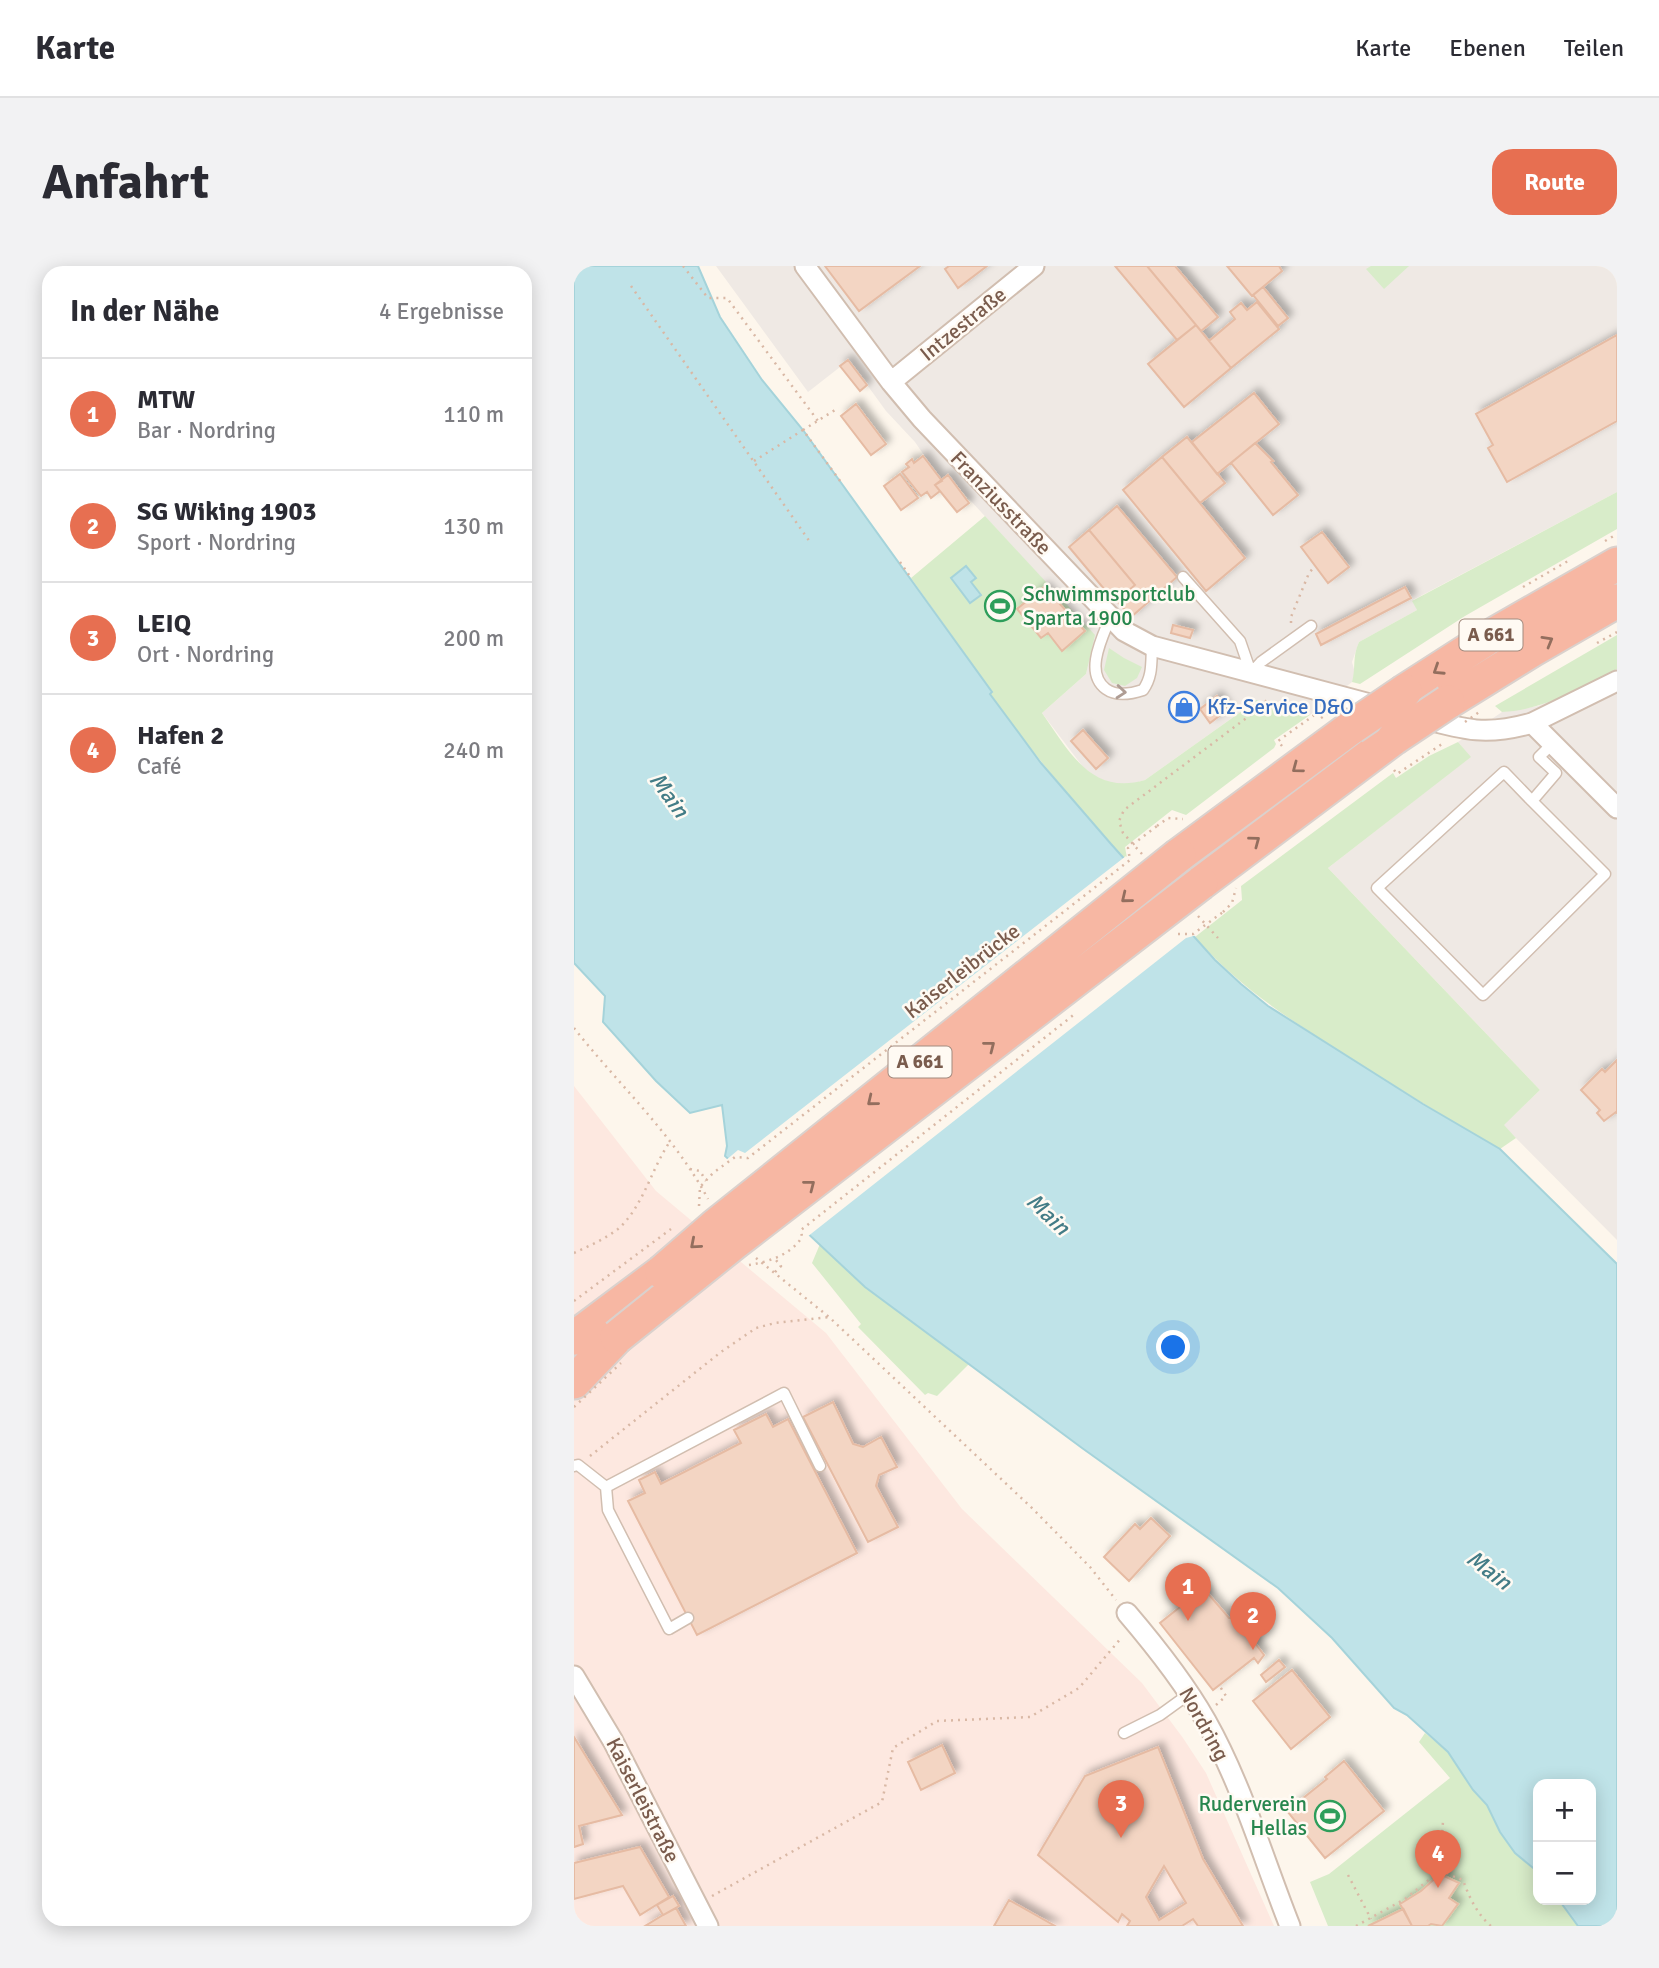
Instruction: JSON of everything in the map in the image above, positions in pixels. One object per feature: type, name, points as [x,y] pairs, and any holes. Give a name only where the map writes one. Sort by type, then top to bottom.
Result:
[{"type":"highway","name":"A 661","points":[[574,1338],[662,1272],[1164,858],[1405,691],[1486,639],[1617,564]]},
{"type":"highway","name":"A 661","points":[[574,1372],[745,1235],[1196,896],[1394,754],[1448,702],[1617,601]]},
{"type":"highway","name":"A 661","points":[[574,1317],[662,1272]]},
{"type":"highway","name":"A 661","points":[[574,1382],[617,1338]]},
{"type":"street","name":"Franziusstraße","points":[[805,266],[891,382],[945,444],[1110,618],[1130,635],[1152,646],[1464,730],[1492,732],[1532,723],[1617,681]]},
{"type":"street","name":"Intzestraße","points":[[891,382],[1034,266]]},
{"type":"street","points":[[1532,723],[1617,808]]},
{"type":"street","name":"Nordring","points":[[1127,1613],[1174,1670],[1206,1721],[1236,1784],[1290,1926]]},
{"type":"street","name":"Kaiserleistraße","points":[[574,1676],[613,1741],[708,1926]]},
{"type":"lane","points":[[1183,578],[1240,641],[1251,673],[1261,662],[1311,626]]},
{"type":"lane","points":[[1110,618],[1096,662],[1098,681],[1104,688],[1121,695],[1143,690],[1149,682],[1152,646]]},
{"type":"lane","points":[[1532,801],[1556,773],[1539,757],[1552,744]]},
{"type":"lane","points":[[1504,772],[1532,801],[1605,874],[1483,995],[1377,888],[1504,772]]},
{"type":"lane","points":[[606,1487],[784,1393],[820,1466]]},
{"type":"lane","points":[[574,1466],[578,1465],[606,1487],[608,1510],[669,1629],[688,1618]]},
{"type":"lane","points":[[1124,1733],[1160,1715],[1189,1694]]},
{"type":"path","points":[[683,266],[708,298],[727,298],[818,421]]},
{"type":"path","points":[[631,286],[810,542]]},
{"type":"path","points":[[754,461],[835,410]]},
{"type":"path","points":[[803,430],[843,485]]},
{"type":"path","points":[[900,562],[909,575]]},
{"type":"path","points":[[1295,636],[1290,617],[1309,573],[1315,566]]},
{"type":"path","points":[[1594,645],[1617,632]]},
{"type":"path","points":[[1164,858],[1122,833],[1119,821],[1124,810],[1257,710],[1284,681]]},
{"type":"path","points":[[1282,746],[1278,741],[1313,716]]},
{"type":"path","points":[[1394,754],[1397,774],[1427,753]]},
{"type":"path","name":"Kaiserleibrücke","points":[[706,1181],[735,1157],[748,1158],[1130,860],[1128,848],[1157,825],[1168,818],[1186,818]]},
{"type":"path","points":[[1196,896],[1218,938]]},
{"type":"path","points":[[1176,934],[1193,934],[1223,912]]},
{"type":"path","points":[[774,1274],[781,1266],[775,1259],[800,1241],[801,1230],[1079,1010]]},
{"type":"path","points":[[574,1028],[670,1142],[709,1201]]},
{"type":"path","points":[[574,1253],[617,1230],[630,1217],[659,1158],[670,1142]]},
{"type":"path","points":[[690,1169],[700,1171],[706,1181],[700,1187],[698,1208]]},
{"type":"path","points":[[574,1301],[677,1224]]},
{"type":"path","points":[[574,1247],[580,1250]]},
{"type":"path","points":[[755,1256],[829,1317],[1034,1509],[1090,1567],[1127,1613]]},
{"type":"path","points":[[585,1460],[721,1352],[756,1328],[775,1322],[829,1317]]},
{"type":"path","points":[[718,1892],[882,1802],[893,1748],[937,1721],[1030,1717],[1079,1689],[1110,1653]]},
{"type":"path","points":[[1356,1926],[1405,1899],[1440,1871],[1443,1821]]},
{"type":"path","points":[[1440,1871],[1462,1880],[1469,1896],[1491,1926]]},
{"type":"path","points":[[1348,1875],[1371,1919]]},
{"type":"shaded area","points":[[716,266],[1617,266],[1617,492],[1413,600],[1417,610],[1359,642],[1352,662],[1355,673],[1352,682],[1310,715],[1250,699],[1249,706],[1145,780],[1129,785],[1111,783],[1096,777],[1083,767],[1042,713],[1086,674],[1094,635],[948,476],[941,480],[915,442],[886,411],[849,360],[808,392]]},
{"type":"shaded area","points":[[1617,669],[1617,1240],[1503,1125],[1540,1090],[1328,868],[1470,757],[1458,742],[1502,712],[1538,706]]},
{"type":"shaded area","points":[[574,1086],[656,1191],[826,1333],[962,1509],[1142,1683],[1206,1773],[1274,1926],[574,1926]]},
{"type":"green space","points":[[1371,266],[1409,266],[1384,289],[1366,269]]},
{"type":"green space","points":[[1617,492],[1617,529],[1465,616],[1360,684],[1352,682],[1359,642],[1417,610],[1412,601]]},
{"type":"green space","points":[[985,516],[1095,635],[1086,674],[1042,713],[1072,755],[1096,776],[1110,782],[1145,780],[1249,706],[1249,698],[1310,715],[1274,740],[1274,748],[1186,815],[1172,810],[1125,847],[1125,860],[1022,736],[911,578]]},
{"type":"green space","points":[[1617,635],[1617,669],[1547,703],[1502,712],[1495,706]]},
{"type":"green space","points":[[1109,648],[1142,667],[1137,678],[1125,686],[1112,683],[1104,670]]},
{"type":"green space","points":[[1458,742],[1471,757],[1328,868],[1540,1090],[1504,1125],[1516,1138],[1500,1149],[1284,1015],[1248,988],[1195,937],[1242,900],[1241,886],[1393,773],[1396,778],[1429,756]]},
{"type":"green space","points":[[820,1244],[865,1287],[970,1363],[937,1396],[928,1393],[925,1395],[858,1327],[861,1324],[812,1263]]},
{"type":"green space","points":[[1425,1733],[1448,1752],[1473,1790],[1487,1805],[1500,1832],[1515,1853],[1533,1868],[1533,1905],[1563,1905],[1578,1926],[1328,1926],[1310,1882],[1329,1874],[1450,1778],[1419,1742]]},
{"type":"water","name":"Main","points":[[574,266],[698,266],[720,317],[762,380],[803,430],[1041,763],[1215,960],[1268,1006],[1500,1149],[1617,1264],[1617,1926],[1578,1926],[1563,1905],[1596,1905],[1596,1779],[1533,1779],[1533,1868],[1515,1853],[1500,1832],[1487,1805],[1473,1790],[1448,1752],[1407,1715],[1394,1708],[1332,1638],[1278,1588],[1082,1448],[865,1287],[725,1156],[727,1146],[722,1105],[690,1113],[656,1081],[603,1022],[605,996],[574,963]]},
{"type":"water","points":[[966,566],[976,578],[971,582],[981,595],[970,603],[951,578]]},
{"type":"pier","points":[[1126,856],[1197,935],[1186,938],[807,1237],[725,1161],[738,1150],[745,1153]]},
{"type":"building","points":[[825,266],[920,266],[859,311]]},
{"type":"building","points":[[949,266],[987,266],[958,288],[945,269]]},
{"type":"building","points":[[1115,266],[1147,266],[1196,325],[1177,340]]},
{"type":"building","points":[[1147,266],[1175,266],[1218,317],[1201,331]]},
{"type":"building","points":[[1227,266],[1279,266],[1282,271],[1252,296]]},
{"type":"building","points":[[1263,287],[1288,318],[1278,326],[1253,295]]},
{"type":"building","points":[[1257,302],[1279,329],[1231,368],[1209,341],[1235,319],[1230,312],[1241,303],[1247,310]]},
{"type":"building","points":[[1196,325],[1231,368],[1184,407],[1148,364]]},
{"type":"building","points":[[1617,335],[1617,421],[1507,482],[1488,448],[1493,445],[1476,414]]},
{"type":"building","points":[[848,360],[867,385],[860,391],[840,366]]},
{"type":"building","points":[[1254,393],[1279,424],[1217,474],[1192,442]]},
{"type":"building","points":[[856,404],[886,444],[871,455],[841,416]]},
{"type":"building","points":[[1187,437],[1225,483],[1200,503],[1162,457]]},
{"type":"building","points":[[1255,443],[1273,461],[1271,462],[1298,495],[1273,515],[1231,463]]},
{"type":"building","points":[[923,456],[942,481],[935,485],[940,491],[931,498],[927,492],[921,496],[902,472],[909,467],[906,464],[912,459],[914,463]]},
{"type":"building","points":[[1162,457],[1245,558],[1206,591],[1123,490]]},
{"type":"building","points":[[900,474],[918,498],[901,510],[884,486]]},
{"type":"building","points":[[948,475],[969,503],[957,512],[935,485]]},
{"type":"building","points":[[1117,506],[1177,577],[1131,617],[1117,601],[1135,585],[1089,530]]},
{"type":"building","points":[[1089,530],[1135,585],[1115,602],[1069,547]]},
{"type":"building","points":[[1322,532],[1349,567],[1328,583],[1301,547]]},
{"type":"building","points":[[1044,587],[1085,631],[1062,651],[1048,633],[1041,638],[1017,609]]},
{"type":"building","points":[[1405,587],[1411,598],[1321,645],[1316,634]]},
{"type":"building","points":[[1173,625],[1193,630],[1190,638],[1171,633]]},
{"type":"building","points":[[1217,696],[1227,710],[1210,723],[1200,709]]},
{"type":"building","points":[[1083,730],[1108,758],[1096,769],[1071,741]]},
{"type":"building","points":[[1617,1060],[1617,1113],[1604,1121],[1597,1113],[1600,1110],[1581,1090],[1602,1069],[1605,1072]]},
{"type":"building","points":[[833,1402],[853,1444],[863,1447],[881,1437],[897,1467],[879,1475],[876,1486],[898,1527],[868,1542],[803,1417]]},
{"type":"building","points":[[766,1414],[773,1427],[788,1419],[857,1553],[697,1635],[628,1501],[645,1493],[639,1480],[655,1472],[661,1484],[741,1443],[734,1430]]},
{"type":"building","points":[[1151,1518],[1170,1536],[1129,1581],[1104,1557],[1135,1524],[1140,1529]]},
{"type":"building","points":[[1205,1590],[1229,1618],[1236,1618],[1264,1655],[1258,1663],[1254,1658],[1213,1690],[1160,1623],[1200,1591]]},
{"type":"building","points":[[1279,1660],[1285,1667],[1266,1682],[1261,1675]]},
{"type":"building","points":[[1292,1670],[1330,1717],[1291,1749],[1253,1701]]},
{"type":"building","points":[[574,1737],[622,1815],[579,1826],[583,1844],[574,1847]]},
{"type":"building","points":[[942,1745],[955,1773],[921,1790],[908,1762]]},
{"type":"building","points":[[1158,1747],[1203,1859],[1243,1926],[1198,1926],[1193,1919],[1182,1926],[1127,1926],[1130,1921],[1122,1914],[1118,1922],[1038,1855],[1085,1776]],"holes":[[[1164,1866],[1186,1903],[1159,1920],[1146,1897]]]},
{"type":"building","points":[[1344,1761],[1384,1811],[1325,1858],[1287,1811],[1327,1779],[1325,1777]]},
{"type":"building","points":[[640,1847],[669,1897],[640,1915],[623,1886],[574,1899],[574,1863]]},
{"type":"building","points":[[1440,1874],[1459,1883],[1449,1898],[1458,1904],[1442,1926],[1412,1926],[1400,1904],[1421,1891]]},
{"type":"building","points":[[673,1896],[679,1906],[663,1915],[657,1905]]},
{"type":"building","points":[[1009,1900],[1055,1926],[994,1926]]},
{"type":"building","points":[[676,1908],[686,1926],[645,1926],[663,1915]]},
{"type":"building","points":[[1403,1909],[1412,1926],[1368,1926]]},
{"type":"place","name":"Schwimmsportclub Sparta 1900","points":[[1000,606]]},
{"type":"place","name":"Kfz-Service D&O","points":[[1184,707]]},
{"type":"place","name":"MTW","points":[[1188,1621]]},
{"type":"place","name":"SG Wiking 1903","points":[[1253,1650]]},
{"type":"place","name":"Ruderverein Hellas","points":[[1330,1816]]},
{"type":"place","name":"LEIQ","points":[[1121,1838]]},
{"type":"place","name":"Hafen 2","points":[[1438,1888]]}]
